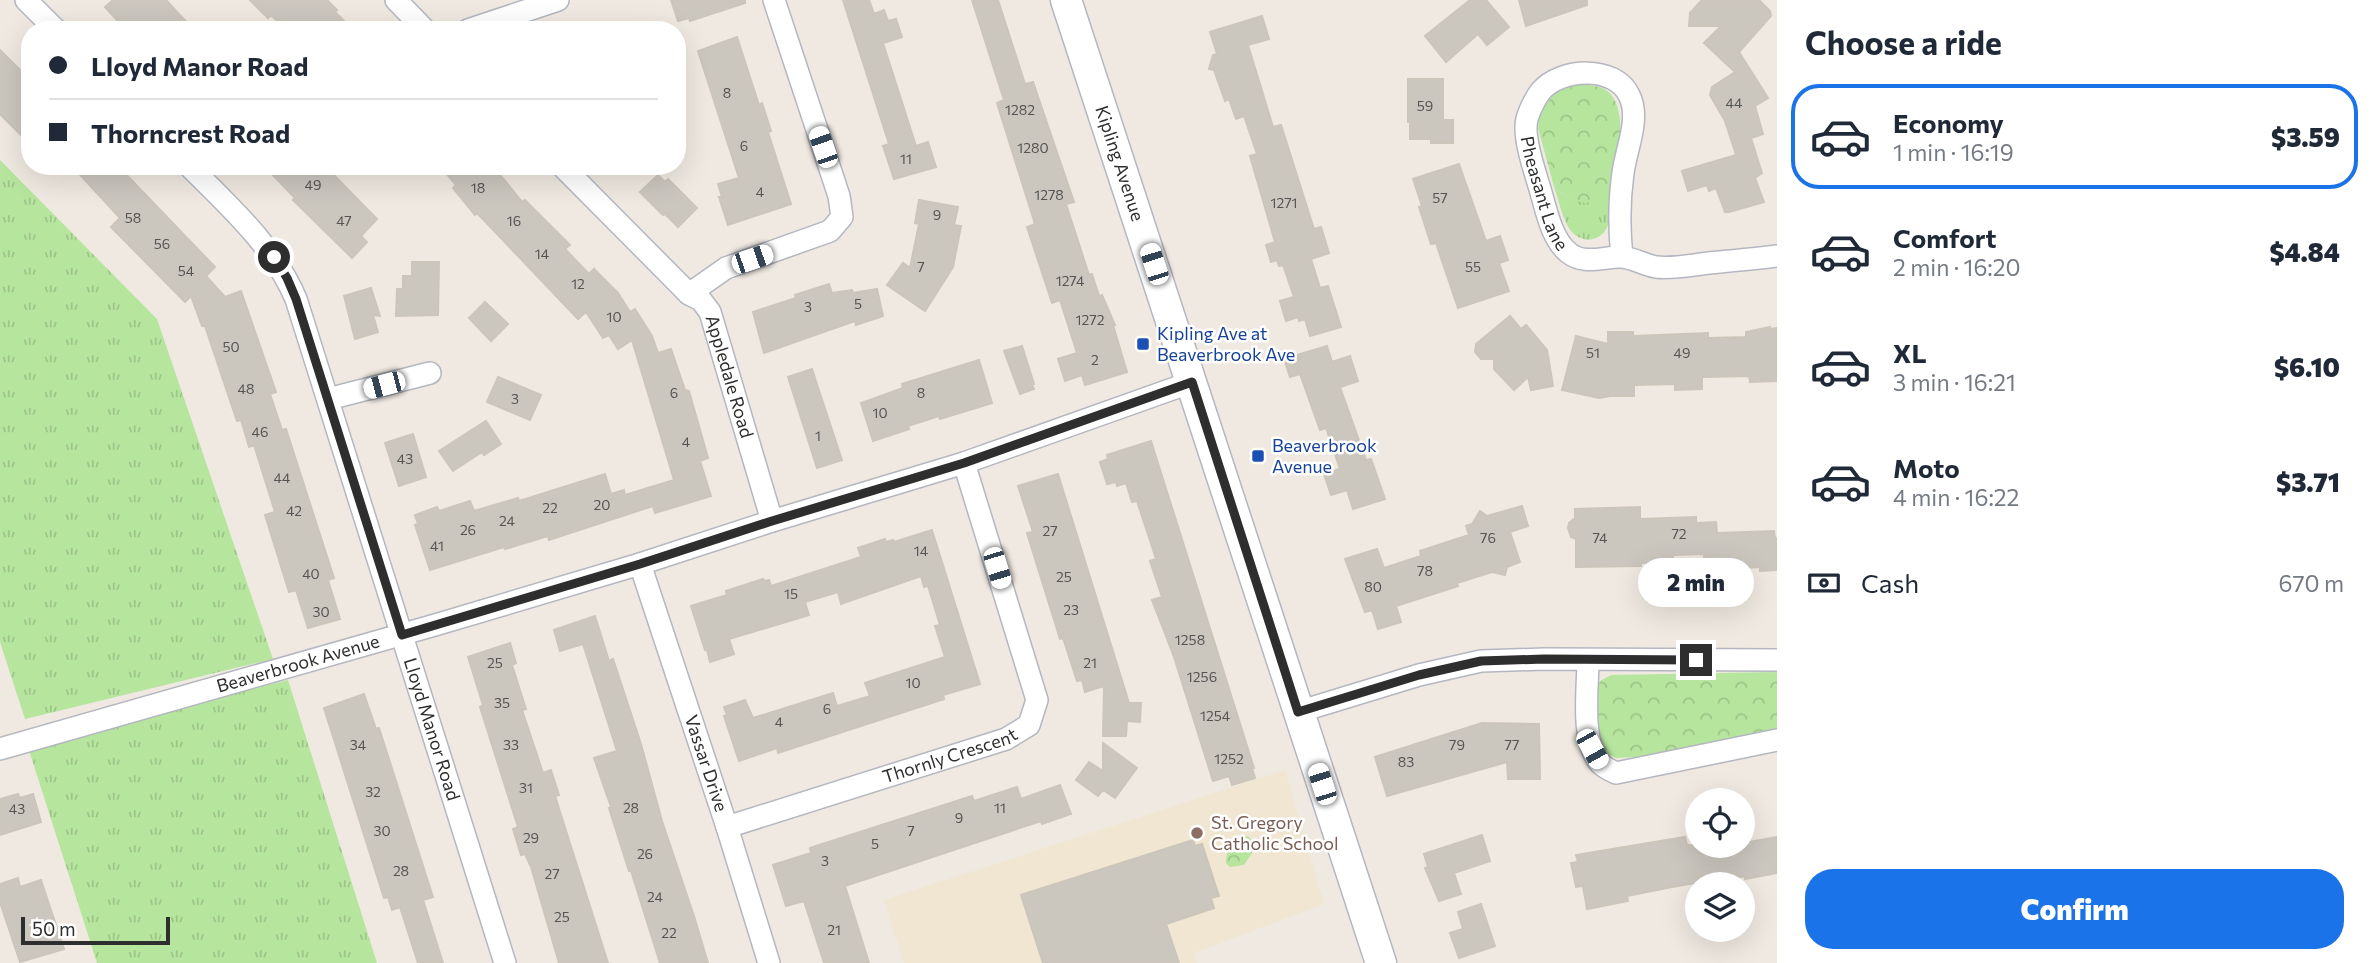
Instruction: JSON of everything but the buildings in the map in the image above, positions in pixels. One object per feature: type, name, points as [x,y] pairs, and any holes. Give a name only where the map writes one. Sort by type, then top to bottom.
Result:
[{"type":"main road","name":"Kipling Avenue","points":[[1066,0],[1381,963]]},
{"type":"street","points":[[26,0],[47,21]]},
{"type":"street","points":[[396,0],[416,21]]},
{"type":"street","points":[[495,21],[558,0]]},
{"type":"street","points":[[690,294],[726,268],[830,231],[842,217],[839,196],[774,0]]},
{"type":"street","name":"Pheasant Lane","points":[[1622,257],[1620,209],[1623,171],[1633,115],[1631,97],[1625,88],[1613,79],[1600,74],[1584,73],[1564,77],[1542,89],[1527,119],[1526,134],[1546,208],[1557,238],[1569,253],[1583,259],[1622,257],[1654,267],[1777,256]]},
{"type":"street","name":"Lloyd Manor Road","points":[[198,175],[257,236],[287,278],[296,299],[505,963]]},
{"type":"street","name":"Appledale Road","points":[[571,175],[690,294],[701,300],[710,312],[772,521]]},
{"type":"street","points":[[328,399],[430,373]]},
{"type":"street","name":"Beaverbrook Avenue","points":[[0,749],[402,635],[640,564],[964,463],[1192,382]]},
{"type":"street","name":"Thornly Crescent","points":[[727,827],[1006,739],[1029,725],[1037,700],[964,463]]},
{"type":"street","name":"Vassar Drive","points":[[640,564],[769,963]]},
{"type":"street","points":[[1588,660],[1587,722],[1592,749],[1601,764],[1616,773],[1777,740]]},
{"type":"street","points":[[1298,712],[1419,675],[1481,661],[1777,660]]},
{"type":"shaded area","name":"St. Gregory Catholic School","points":[[1285,770],[1324,904],[1194,953],[1197,963],[904,963],[884,900]]},
{"type":"green space","points":[[1579,84],[1606,90],[1614,98],[1620,123],[1619,153],[1612,192],[1602,200],[1585,203],[1570,199],[1554,187],[1538,128],[1540,111],[1556,92]]},
{"type":"green space","points":[[0,160],[157,319],[273,659],[25,719],[0,642]]},
{"type":"green space","points":[[1554,187],[1570,199],[1612,192],[1610,220],[1604,232],[1590,240],[1582,239],[1573,233],[1564,217]]},
{"type":"green space","points":[[1777,672],[1777,729],[1638,757],[1616,758],[1600,750],[1596,691],[1600,681],[1611,675]]},
{"type":"green space","points":[[288,680],[377,963],[97,963],[27,744]]},
{"type":"green space","points":[[1243,835],[1249,837],[1252,842],[1252,853],[1244,865],[1230,867],[1226,863],[1228,850],[1235,839]]},
{"type":"place","name":"Kipling Ave at Beaverbrook Ave","points":[[1143,344]]},
{"type":"place","name":"Beaverbrook Avenue","points":[[1258,456]]},
{"type":"place","name":"St. Gregory Catholic School","points":[[1197,833]]},
{"type":"route","points":[[274,257],[296,299],[402,635],[964,463],[1192,382],[1298,712],[1419,675],[1481,661],[1696,660]]}]
